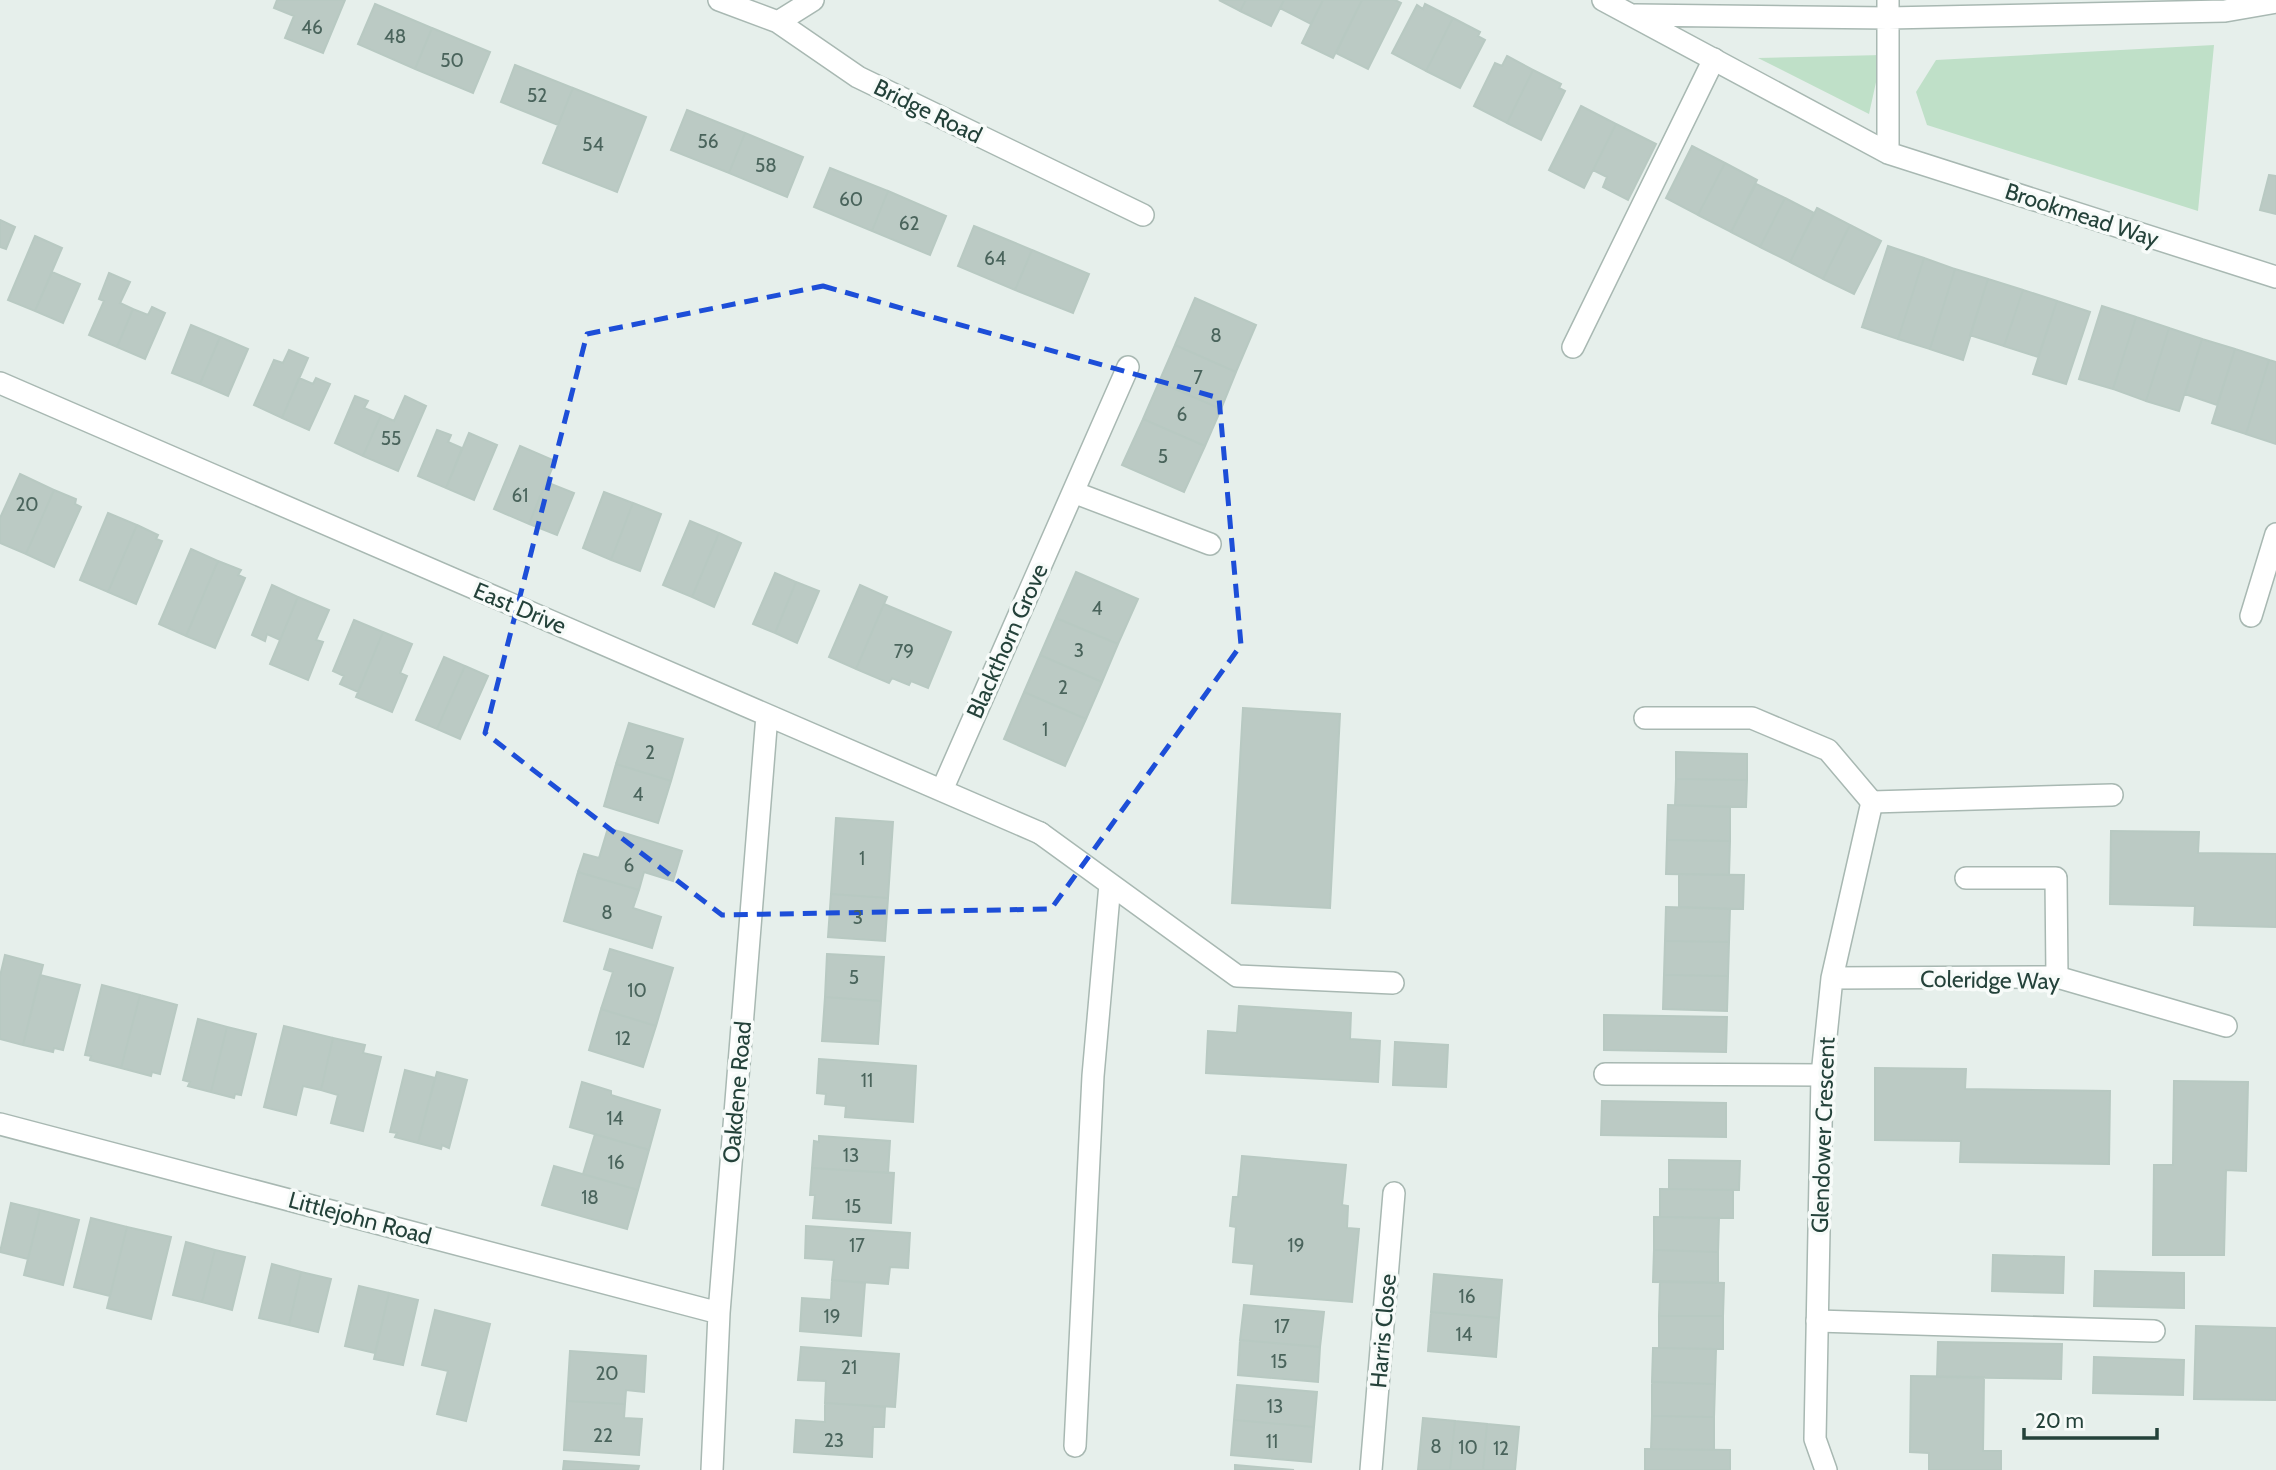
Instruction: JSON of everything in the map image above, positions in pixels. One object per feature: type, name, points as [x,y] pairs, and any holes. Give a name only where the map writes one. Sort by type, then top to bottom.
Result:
[{"type":"street","name":"Bridge Road","points":[[719,0],[778,22],[858,77],[1143,215]]},
{"type":"street","points":[[778,22],[813,0]]},
{"type":"street","name":"Brookmead Way","points":[[1603,0],[1888,153],[2276,276]]},
{"type":"street","name":"Brookmead Way","points":[[1633,15],[1888,9],[2225,11],[2276,2]]},
{"type":"street","points":[[1888,9],[1888,153]]},
{"type":"street","points":[[1573,346],[1714,59]]},
{"type":"street","name":"Blackthorn Grove","points":[[942,790],[1128,367]]},
{"type":"street","name":"East Drive","points":[[0,383],[1040,833],[1237,976],[1393,982]]},
{"type":"street","points":[[1073,492],[1210,544]]},
{"type":"street","points":[[2251,616],[2276,534]]},
{"type":"street","name":"Oakdene Road","points":[[712,1470],[719,1313],[767,715]]},
{"type":"street","points":[[1645,718],[1752,718],[1828,750],[1872,802],[2112,795]]},
{"type":"street","name":"Glendower Crescent","points":[[1826,1470],[1815,1439],[1822,1075],[1832,978],[1872,802]]},
{"type":"street","points":[[1966,878],[2056,878],[2057,978]]},
{"type":"street","points":[[1075,1446],[1093,1076],[1110,884]]},
{"type":"street","name":"Coleridge Way","points":[[1832,978],[2057,978],[2226,1026]]},
{"type":"street","points":[[1605,1074],[1822,1075]]},
{"type":"street","name":"Littlejohn Road","points":[[0,1124],[719,1313]]},
{"type":"street","name":"Harris Close","points":[[1371,1470],[1394,1193]]},
{"type":"street","points":[[1817,1321],[2154,1331]]},
{"type":"highlighted area","points":[[823,286],[1219,398],[1241,645],[1051,909],[722,915],[485,733],[587,334]]},
{"type":"green space","points":[[2214,45],[2198,211],[1927,125],[1916,92],[1936,60]]},
{"type":"green space","points":[[1882,55],[1869,114],[1758,58]]},
{"type":"building","points":[[277,0],[345,0],[323,53],[285,38],[294,16],[274,8]]},
{"type":"building","points":[[1219,0],[1246,0],[1240,11]]},
{"type":"building","points":[[1246,0],[1284,0],[1271,26],[1240,11]]},
{"type":"building","points":[[1284,0],[1323,0],[1311,24],[1280,8]]},
{"type":"building","points":[[1323,0],[1362,0],[1333,58],[1302,43]]},
{"type":"building","points":[[1362,0],[1395,0],[1401,3],[1368,69],[1336,53]]},
{"type":"building","points":[[375,4],[432,28],[415,69],[358,44]]},
{"type":"building","points":[[1425,4],[1453,18],[1426,71],[1392,53],[1417,5],[1423,9]]},
{"type":"building","points":[[1453,18],[1480,32],[1478,36],[1485,40],[1460,88],[1426,71]]},
{"type":"building","points":[[432,28],[490,52],[473,93],[415,69]]},
{"type":"building","points":[[1507,56],[1533,70],[1507,123],[1474,106],[1495,63],[1502,66]]},
{"type":"building","points":[[515,65],[573,88],[558,125],[501,102]]},
{"type":"building","points":[[1533,70],[1561,84],[1559,88],[1565,91],[1541,140],[1507,123]]},
{"type":"building","points":[[573,88],[646,117],[617,192],[543,163]]},
{"type":"building","points":[[1581,106],[1616,124],[1584,188],[1549,170]]},
{"type":"building","points":[[687,110],[745,133],[729,173],[671,150]]},
{"type":"building","points":[[1616,124],[1656,144],[1628,200],[1603,187],[1607,177],[1593,170]]},
{"type":"building","points":[[745,133],[803,157],[787,197],[729,173]]},
{"type":"building","points":[[1692,146],[1725,163],[1698,215],[1666,198]]},
{"type":"building","points":[[1725,163],[1757,180],[1731,232],[1698,215]]},
{"type":"building","points":[[830,168],[888,191],[872,231],[814,207]]},
{"type":"building","points":[[2269,175],[2276,176],[2276,214],[2260,210]]},
{"type":"building","points":[[1756,184],[1785,198],[1760,247],[1731,232]]},
{"type":"building","points":[[888,191],[946,216],[930,255],[872,231]]},
{"type":"building","points":[[1785,198],[1814,213],[1790,262],[1760,247]]},
{"type":"building","points":[[1817,208],[1850,225],[1823,279],[1790,262]]},
{"type":"building","points":[[0,220],[15,227],[6,249],[0,247]]},
{"type":"building","points":[[1850,225],[1881,241],[1854,294],[1823,279]]},
{"type":"building","points":[[974,226],[1032,250],[1015,290],[958,266]]},
{"type":"building","points":[[35,236],[62,248],[35,311],[8,300]]},
{"type":"building","points":[[1888,246],[1924,258],[1898,339],[1862,327]]},
{"type":"building","points":[[1032,250],[1089,274],[1073,313],[1015,290]]},
{"type":"building","points":[[1924,258],[1955,269],[1930,349],[1898,339]]},
{"type":"building","points":[[1955,269],[1988,279],[1963,360],[1930,349]]},
{"type":"building","points":[[52,272],[80,284],[63,323],[35,311]]},
{"type":"building","points":[[109,273],[130,282],[120,303],[133,309],[117,347],[89,335],[104,301],[99,299]]},
{"type":"building","points":[[1988,279],[2023,290],[2004,346],[1970,335]]},
{"type":"building","points":[[2023,290],[2057,301],[2038,357],[2004,346]]},
{"type":"building","points":[[1195,298],[1256,325],[1236,372],[1175,345]]},
{"type":"building","points":[[2057,301],[2090,312],[2066,384],[2033,374]]},
{"type":"building","points":[[2102,306],[2136,317],[2113,389],[2079,379]]},
{"type":"building","points":[[152,307],[165,313],[145,359],[117,347],[133,309],[148,315]]},
{"type":"building","points":[[2136,317],[2169,328],[2146,401],[2113,389]]},
{"type":"building","points":[[191,325],[220,337],[200,384],[172,373]]},
{"type":"building","points":[[2169,328],[2202,339],[2179,411],[2146,401]]},
{"type":"building","points":[[220,337],[248,349],[228,396],[200,384]]},
{"type":"building","points":[[2202,339],[2235,349],[2217,405],[2185,394]]},
{"type":"building","points":[[1175,345],[1236,372],[1221,409],[1159,382]]},
{"type":"building","points":[[2235,349],[2269,360],[2246,434],[2212,423]]},
{"type":"building","points":[[289,350],[308,358],[282,418],[254,405],[274,360],[283,363]]},
{"type":"building","points":[[2269,360],[2276,362],[2276,444],[2246,434]]},
{"type":"building","points":[[299,378],[313,384],[316,378],[330,384],[309,430],[282,418]]},
{"type":"building","points":[[1159,382],[1221,409],[1205,446],[1143,419]]},
{"type":"building","points":[[355,396],[368,401],[364,408],[381,415],[363,456],[335,443]]},
{"type":"building","points":[[405,396],[426,406],[398,471],[363,456],[381,415],[394,421]]},
{"type":"building","points":[[1143,419],[1205,446],[1184,492],[1122,465]]},
{"type":"building","points":[[437,430],[451,435],[448,442],[462,448],[446,488],[418,476]]},
{"type":"building","points":[[469,433],[497,445],[474,500],[446,488]]},
{"type":"building","points":[[520,446],[555,461],[529,524],[494,509]]},
{"type":"building","points":[[20,474],[54,490],[26,554],[0,543],[0,518]]},
{"type":"building","points":[[546,482],[574,493],[557,535],[529,524]]},
{"type":"building","points":[[54,490],[76,499],[75,504],[81,507],[54,567],[26,554]]},
{"type":"building","points":[[604,492],[633,503],[611,560],[583,548]]},
{"type":"building","points":[[633,503],[661,514],[640,571],[611,560]]},
{"type":"building","points":[[108,513],[137,525],[108,592],[80,580]]},
{"type":"building","points":[[690,521],[719,533],[692,597],[663,585]]},
{"type":"building","points":[[137,525],[158,535],[156,539],[162,541],[136,604],[108,592]]},
{"type":"building","points":[[719,533],[741,543],[714,607],[692,597]]},
{"type":"building","points":[[191,549],[218,561],[186,636],[159,624]]},
{"type":"building","points":[[218,561],[241,570],[238,575],[245,578],[215,648],[186,636]]},
{"type":"building","points":[[1076,572],[1138,599],[1118,644],[1056,618]]},
{"type":"building","points":[[775,573],[796,582],[775,633],[753,624]]},
{"type":"building","points":[[796,582],[819,591],[797,643],[775,633]]},
{"type":"building","points":[[272,585],[298,597],[280,640],[267,634],[265,641],[252,635]]},
{"type":"building","points":[[860,585],[887,597],[856,669],[829,657]]},
{"type":"building","points":[[298,597],[329,610],[316,640],[323,642],[308,680],[270,664]]},
{"type":"building","points":[[884,604],[951,632],[928,688],[911,681],[909,685],[892,678],[889,683],[856,669]]},
{"type":"building","points":[[1056,618],[1118,644],[1102,682],[1040,655]]},
{"type":"building","points":[[354,620],[383,632],[358,692],[340,684],[344,676],[333,671]]},
{"type":"building","points":[[383,632],[412,644],[400,673],[407,676],[392,712],[356,697]]},
{"type":"building","points":[[1040,655],[1102,682],[1086,719],[1024,692]]},
{"type":"building","points":[[444,657],[465,666],[437,729],[416,720]]},
{"type":"building","points":[[465,666],[488,676],[460,739],[437,729]]},
{"type":"building","points":[[1024,692],[1086,719],[1065,766],[1004,739]]},
{"type":"building","points":[[1243,708],[1340,714],[1330,908],[1232,903]]},
{"type":"building","points":[[629,723],[683,739],[671,781],[616,764]]},
{"type":"building","points":[[1676,752],[1747,754],[1747,780],[1676,779]]},
{"type":"building","points":[[616,764],[671,781],[658,823],[604,806]]},
{"type":"building","points":[[1676,779],[1747,780],[1746,807],[1675,805]]},
{"type":"building","points":[[1668,805],[1730,807],[1730,841],[1667,840]]},
{"type":"building","points":[[836,818],[893,822],[888,898],[831,894]]},
{"type":"building","points":[[608,828],[682,851],[673,881],[644,872],[639,890],[578,872],[584,854],[599,858]]},
{"type":"building","points":[[2111,831],[2199,832],[2198,853],[2276,854],[2276,927],[2194,925],[2195,906],[2110,904]]},
{"type":"building","points":[[1667,840],[1730,841],[1729,875],[1666,874]]},
{"type":"building","points":[[578,872],[639,890],[633,908],[661,917],[652,948],[564,921]]},
{"type":"building","points":[[1679,874],[1744,875],[1743,909],[1679,907]]},
{"type":"building","points":[[831,894],[888,898],[885,941],[828,937]]},
{"type":"building","points":[[1666,907],[1730,909],[1729,942],[1665,941]]},
{"type":"building","points":[[1665,941],[1729,942],[1728,976],[1664,975]]},
{"type":"building","points":[[610,949],[673,968],[656,1026],[601,1009],[613,972],[604,969]]},
{"type":"building","points":[[827,954],[884,957],[881,1001],[825,997]]},
{"type":"building","points":[[5,955],[43,965],[23,1045],[0,1039],[0,976]]},
{"type":"building","points":[[40,975],[80,985],[63,1050],[54,1048],[53,1052],[23,1045]]},
{"type":"building","points":[[1664,975],[1728,976],[1727,1011],[1663,1009]]},
{"type":"building","points":[[102,985],[140,995],[121,1068],[90,1060],[91,1056],[85,1055]]},
{"type":"building","points":[[140,995],[177,1005],[160,1074],[152,1072],[151,1076],[121,1068]]},
{"type":"building","points":[[825,997],[881,1001],[878,1044],[822,1041]]},
{"type":"building","points":[[1239,1006],[1351,1013],[1350,1039],[1380,1041],[1378,1082],[1206,1073],[1208,1031],[1237,1033]]},
{"type":"building","points":[[601,1009],[656,1026],[643,1067],[589,1050]]},
{"type":"building","points":[[1604,1015],[1727,1017],[1726,1052],[1604,1050]]},
{"type":"building","points":[[198,1019],[227,1027],[211,1092],[188,1086],[190,1082],[183,1080]]},
{"type":"building","points":[[284,1026],[333,1038],[321,1090],[303,1086],[296,1115],[264,1107]]},
{"type":"building","points":[[227,1027],[256,1034],[241,1095],[235,1094],[234,1098],[211,1092]]},
{"type":"building","points":[[333,1038],[365,1045],[363,1053],[381,1057],[363,1131],[331,1123],[338,1095],[321,1090]]},
{"type":"building","points":[[1395,1042],[1448,1045],[1446,1087],[1393,1085]]},
{"type":"building","points":[[819,1059],[916,1066],[913,1122],[845,1117],[846,1106],[825,1104],[826,1094],[817,1093]]},
{"type":"building","points":[[1875,1068],[1966,1069],[1965,1089],[2110,1091],[2109,1164],[1960,1162],[1961,1141],[1875,1140]]},
{"type":"building","points":[[405,1070],[435,1078],[418,1143],[395,1137],[397,1133],[390,1132]]},
{"type":"building","points":[[437,1072],[467,1080],[449,1148],[442,1145],[441,1149],[418,1143]]},
{"type":"building","points":[[2174,1081],[2248,1082],[2246,1171],[2226,1170],[2224,1255],[2153,1255],[2154,1165],[2173,1165]]},
{"type":"building","points":[[582,1082],[611,1091],[611,1095],[660,1110],[649,1150],[570,1127]]},
{"type":"building","points":[[1602,1101],[1726,1103],[1726,1137],[1601,1135]]},
{"type":"building","points":[[595,1134],[649,1150],[638,1190],[583,1174]]},
{"type":"building","points":[[819,1136],[890,1141],[888,1173],[812,1168],[814,1141],[819,1142]]},
{"type":"building","points":[[1242,1156],[1346,1165],[1342,1205],[1348,1206],[1347,1228],[1359,1229],[1352,1302],[1251,1294],[1254,1264],[1233,1262],[1236,1227],[1230,1226],[1233,1197],[1238,1197]]},
{"type":"building","points":[[1669,1160],[1740,1161],[1739,1190],[1669,1189]]},
{"type":"building","points":[[554,1166],[638,1190],[627,1229],[542,1205]]},
{"type":"building","points":[[812,1168],[894,1173],[891,1223],[813,1218],[815,1195],[810,1195]]},
{"type":"building","points":[[1660,1189],[1733,1190],[1733,1218],[1660,1217]]},
{"type":"building","points":[[11,1203],[40,1210],[28,1259],[0,1252]]},
{"type":"building","points":[[40,1210],[79,1220],[63,1285],[24,1275]]},
{"type":"building","points":[[1654,1217],[1719,1218],[1718,1252],[1654,1250]]},
{"type":"building","points":[[91,1218],[127,1227],[110,1296],[74,1287]]},
{"type":"building","points":[[806,1226],[910,1233],[908,1268],[890,1267],[888,1284],[832,1280],[834,1260],[805,1258]]},
{"type":"building","points":[[127,1227],[171,1237],[151,1319],[107,1308]]},
{"type":"building","points":[[186,1242],[215,1250],[202,1302],[173,1295]]},
{"type":"building","points":[[215,1250],[245,1257],[232,1310],[202,1302]]},
{"type":"building","points":[[1654,1250],[1718,1252],[1718,1283],[1653,1282]]},
{"type":"building","points":[[1993,1255],[2064,1257],[2063,1293],[1992,1291]]},
{"type":"building","points":[[272,1264],[301,1272],[289,1325],[259,1318]]},
{"type":"building","points":[[2095,1271],[2184,1273],[2184,1308],[2094,1306]]},
{"type":"building","points":[[301,1272],[331,1279],[318,1332],[289,1325]]},
{"type":"building","points":[[1434,1274],[1502,1280],[1499,1318],[1431,1312]]},
{"type":"building","points":[[832,1280],[865,1283],[861,1336],[800,1331],[802,1298],[831,1300]]},
{"type":"building","points":[[1660,1281],[1724,1283],[1723,1316],[1659,1316]]},
{"type":"building","points":[[359,1286],[389,1293],[375,1353],[345,1346]]},
{"type":"building","points":[[389,1293],[418,1300],[403,1365],[374,1359]]},
{"type":"building","points":[[1244,1305],[1324,1312],[1320,1347],[1240,1340]]},
{"type":"building","points":[[435,1310],[490,1324],[466,1421],[437,1414],[448,1371],[422,1365]]},
{"type":"building","points":[[1431,1312],[1499,1318],[1496,1357],[1428,1351]]},
{"type":"building","points":[[1659,1316],[1723,1316],[1723,1349],[1659,1348]]},
{"type":"building","points":[[2196,1326],[2276,1328],[2276,1400],[2194,1399]]},
{"type":"building","points":[[1240,1340],[1320,1347],[1318,1382],[1238,1375]]},
{"type":"building","points":[[1938,1342],[2062,1344],[2061,1379],[1937,1377]]},
{"type":"building","points":[[801,1347],[899,1354],[895,1407],[825,1403],[826,1381],[798,1380]]},
{"type":"building","points":[[1653,1348],[1716,1349],[1715,1384],[1652,1382]]},
{"type":"building","points":[[570,1351],[646,1356],[644,1392],[626,1390],[625,1404],[567,1401]]},
{"type":"building","points":[[2094,1357],[2184,1360],[2183,1395],[2093,1393]]},
{"type":"building","points":[[1911,1376],[1984,1377],[1983,1451],[2001,1451],[2001,1470],[1929,1470],[1929,1453],[1910,1452]]},
{"type":"building","points":[[1652,1382],[1715,1384],[1714,1417],[1652,1416]]},
{"type":"building","points":[[1237,1385],[1317,1392],[1314,1427],[1234,1420]]},
{"type":"building","points":[[567,1401],[625,1404],[624,1418],[642,1419],[639,1455],[564,1450]]},
{"type":"building","points":[[825,1403],[885,1407],[884,1427],[873,1427],[872,1457],[794,1452],[796,1420],[825,1422]]},
{"type":"building","points":[[1652,1416],[1714,1417],[1714,1450],[1651,1449]]},
{"type":"building","points":[[1423,1418],[1455,1421],[1450,1470],[1418,1470]]},
{"type":"building","points":[[1234,1420],[1314,1427],[1311,1462],[1231,1455]]},
{"type":"building","points":[[1455,1421],[1487,1424],[1483,1470],[1450,1470]]},
{"type":"building","points":[[1487,1424],[1519,1427],[1515,1470],[1483,1470]]},
{"type":"building","points":[[1645,1449],[1730,1450],[1730,1470],[1645,1470]]},
{"type":"building","points":[[564,1461],[639,1466],[638,1470],[563,1470]]},
{"type":"building","points":[[1235,1465],[1294,1470],[1235,1470]]}]
